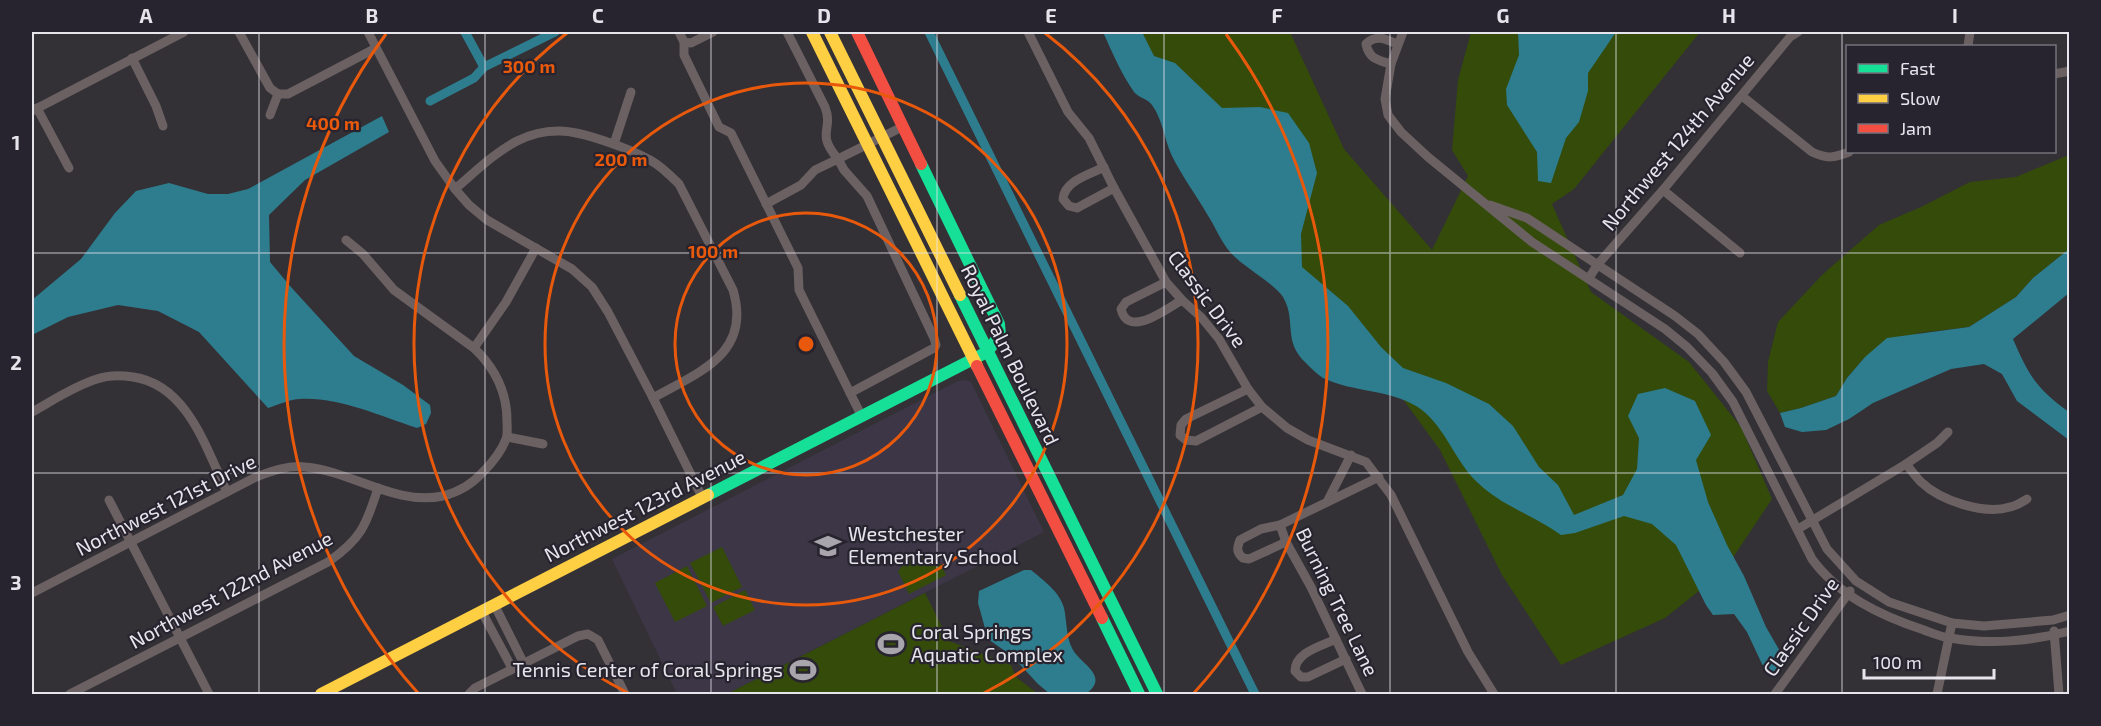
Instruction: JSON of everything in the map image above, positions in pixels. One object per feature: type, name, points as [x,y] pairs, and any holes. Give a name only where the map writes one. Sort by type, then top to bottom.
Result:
[{"type":"street","points":[[69,168],[34,110],[184,32]]},
{"type":"street","points":[[239,32],[270,88],[278,94],[288,94],[376,48]]},
{"type":"street","points":[[368,32],[435,161],[469,205],[487,220],[572,269],[592,287],[608,312],[703,499]]},
{"type":"street","points":[[679,32],[684,42],[684,55],[719,127],[731,133],[798,268],[799,290],[862,417]]},
{"type":"street","points":[[684,42],[691,43],[713,32]]},
{"type":"street","points":[[787,32],[825,107],[828,118],[826,143],[844,170],[867,196],[936,345],[931,350],[850,393]]},
{"type":"street","name":"Royal Palm Boulevard","points":[[812,32],[1139,694]]},
{"type":"street","name":"Royal Palm Boulevard","points":[[830,32],[1157,694]]},
{"type":"street","points":[[857,32],[999,324],[1000,335],[987,352]]},
{"type":"street","name":"Classic Drive","points":[[1028,32],[1068,112],[1089,138],[1166,282],[1219,339],[1248,389],[1262,407],[1287,428],[1308,440],[1366,462],[1379,477],[1391,495],[1468,652],[1494,694]]},
{"type":"street","points":[[1403,32],[1391,64],[1385,99],[1388,115],[1401,132],[1532,242],[1665,329],[1687,347],[1712,373],[1733,402],[1812,559],[1822,573],[1848,594],[1879,613],[1949,638],[1984,641],[2054,635],[2070,631]]},
{"type":"street","name":"Northwest 124th Avenue","points":[[1589,278],[1598,264],[1663,190],[1790,37],[1798,32]]},
{"type":"street","points":[[1391,64],[1375,59],[1368,52],[1366,44],[1371,39],[1381,37],[1397,44]]},
{"type":"street","points":[[132,58],[156,106],[163,126]]},
{"type":"street","points":[[614,144],[631,92]]},
{"type":"street","points":[[270,115],[278,94]]},
{"type":"street","points":[[1742,96],[1812,152],[1824,158],[1835,158],[1847,153]]},
{"type":"street","points":[[766,204],[801,185],[815,170],[904,126]]},
{"type":"street","points":[[455,189],[500,152],[519,140],[559,130],[614,144],[651,160],[679,184],[733,290],[737,305],[736,329],[722,356],[703,370],[653,398]]},
{"type":"street","points":[[1104,167],[1069,185],[1064,191],[1063,199],[1069,206],[1077,208],[1114,188]]},
{"type":"street","points":[[1663,190],[1740,253]]},
{"type":"street","points":[[1485,203],[1527,218],[1598,264],[1690,328],[1724,362],[1746,392],[1827,549],[1856,581],[1888,602],[1952,623],[1984,626],[2053,620],[2070,615]]},
{"type":"street","points":[[346,240],[363,254],[394,290],[485,358],[496,373],[505,395],[507,437],[543,444]]},
{"type":"street","points":[[474,348],[506,302],[536,248]]},
{"type":"street","points":[[1166,282],[1126,302],[1121,309],[1123,316],[1130,322],[1139,323],[1182,300]]},
{"type":"street","name":"Northwest 123rd Avenue","points":[[321,694],[987,352]]},
{"type":"street","points":[[32,412],[97,378],[119,375],[141,378],[162,388],[179,401],[193,422],[227,492]]},
{"type":"street","points":[[1248,389],[1186,419],[1180,425],[1180,435],[1186,440],[1196,441],[1262,407]]},
{"type":"street","points":[[1798,529],[1906,464],[1937,443],[1948,432]]},
{"type":"street","name":"Northwest 121st Drive","points":[[32,592],[256,477],[280,468],[305,467],[334,473],[409,496],[427,498],[447,495],[468,486],[493,462],[507,437]]},
{"type":"street","points":[[1327,502],[1351,455]]},
{"type":"street","points":[[1906,464],[1932,491],[1965,505],[2002,509],[2012,507],[2027,499]]},
{"type":"street","points":[[1286,542],[1250,559],[1238,554],[1237,548],[1240,540],[1261,530],[1280,525],[1379,477]]},
{"type":"street","name":"Northwest 122nd Avenue","points":[[70,694],[328,562],[346,550],[358,537],[368,519],[378,488]]},
{"type":"street","points":[[109,500],[209,694]]},
{"type":"street","name":"Burning Tree Lane","points":[[1280,525],[1286,542],[1362,694]]},
{"type":"street","name":"Classic Drive","points":[[1775,694],[1856,581]]},
{"type":"street","points":[[495,606],[523,662]]},
{"type":"street","points":[[482,612],[512,668]]},
{"type":"street","points":[[2053,620],[2059,694]]},
{"type":"street","points":[[1937,694],[1952,623]]},
{"type":"street","points":[[469,694],[475,688],[523,662],[578,636],[588,634],[598,640],[625,694]]},
{"type":"street","points":[[1336,639],[1300,657],[1295,663],[1295,671],[1301,677],[1308,677],[1346,659]]},
{"type":"shaded area","name":"Westchester Elementary School","points":[[958,381],[971,382],[1044,532],[727,694],[677,694],[612,559]]},
{"type":"green space","points":[[1133,32],[1290,32],[1344,149],[1432,250],[1468,176],[1452,150],[1458,80],[1471,32],[1700,32],[1574,189],[1552,204],[1591,292],[1689,362],[1741,427],[1772,499],[1724,571],[1665,618],[1561,665],[1502,575],[1440,450],[1392,384],[1308,311]]},
{"type":"green space","points":[[2069,155],[2069,249],[2033,278],[2016,297],[1969,327],[1918,333],[1865,357],[1847,378],[1836,396],[1780,413],[1767,391],[1768,362],[1778,322],[1822,275],[1879,225],[1970,182],[2016,177]]},
{"type":"green space","points":[[722,547],[742,587],[711,603],[690,563]]},
{"type":"green space","points":[[920,556],[937,558],[946,575],[909,594],[898,571],[909,559]]},
{"type":"green space","points":[[687,566],[707,606],[675,622],[655,583]]},
{"type":"green space","points":[[745,590],[755,610],[723,626],[713,607]]},
{"type":"green space","name":"Coral Springs Aquatic Complex","points":[[925,593],[949,641],[1011,665],[1016,677],[1038,694],[727,694]]},
{"type":"water","points":[[1103,32],[1142,32],[1154,56],[1175,63],[1222,108],[1260,107],[1288,113],[1309,143],[1317,173],[1301,234],[1302,267],[1348,306],[1381,347],[1403,368],[1446,383],[1489,404],[1513,426],[1539,467],[1558,485],[1574,515],[1623,495],[1637,469],[1639,438],[1628,416],[1638,394],[1665,388],[1695,401],[1711,435],[1696,460],[1708,502],[1766,627],[1785,660],[1771,676],[1762,664],[1747,632],[1734,614],[1713,615],[1676,545],[1652,524],[1624,516],[1575,533],[1561,535],[1496,498],[1477,482],[1462,465],[1438,426],[1422,410],[1399,398],[1335,383],[1323,378],[1312,369],[1294,347],[1289,314],[1283,297],[1273,286],[1236,258],[1224,244],[1172,156],[1156,111],[1150,103],[1134,92]]},
{"type":"water","points":[[1518,32],[1616,32],[1588,73],[1588,91],[1579,122],[1566,138],[1551,183],[1538,181],[1537,152],[1507,105],[1506,89],[1519,55]]},
{"type":"water","points":[[382,116],[389,132],[305,180],[269,215],[270,262],[354,356],[403,385],[430,405],[431,413],[426,424],[417,428],[345,404],[315,399],[292,400],[268,408],[199,332],[158,311],[118,305],[68,317],[32,335],[32,300],[81,259],[115,213],[136,191],[169,183],[208,194],[228,194],[248,189]]},
{"type":"water","points":[[2069,249],[2069,293],[2013,339],[2024,363],[2041,388],[2069,412],[2069,440],[2017,401],[2002,374],[1984,364],[1951,369],[1873,403],[1849,419],[1826,430],[1802,432],[1785,427],[1780,413],[1836,396],[1847,378],[1865,357],[1887,338],[1969,327],[2016,297],[2033,278]]},
{"type":"water","points":[[1024,570],[1031,570],[1041,578],[1062,602],[1073,650],[1095,676],[1093,688],[1086,694],[1050,694],[1012,656],[988,639],[978,603],[979,591]]},
{"type":"waterway","points":[[465,32],[484,67],[555,32]]},
{"type":"waterway","points":[[929,32],[1255,694]]},
{"type":"waterway","points":[[430,101],[474,78],[484,67]]},
{"type":"traffic: fast","points":[[708,495],[987,352],[1000,335],[999,324],[921,164]]},
{"type":"traffic: fast","points":[[960,295],[1157,694]]},
{"type":"traffic: fast","points":[[1102,618],[1139,694]]},
{"type":"traffic: slow","points":[[812,32],[977,366]]},
{"type":"traffic: slow","points":[[830,32],[960,295]]},
{"type":"traffic: slow","points":[[321,694],[708,495]]},
{"type":"traffic: jam","points":[[857,32],[921,164]]},
{"type":"traffic: jam","points":[[977,366],[1102,618]]},
{"type":"place","name":"Westchester Elementary School","points":[[828,546]]},
{"type":"place","name":"Coral Springs Aquatic Complex","points":[[891,644]]},
{"type":"place","name":"Tennis Center of Coral Springs","points":[[803,670]]}]
